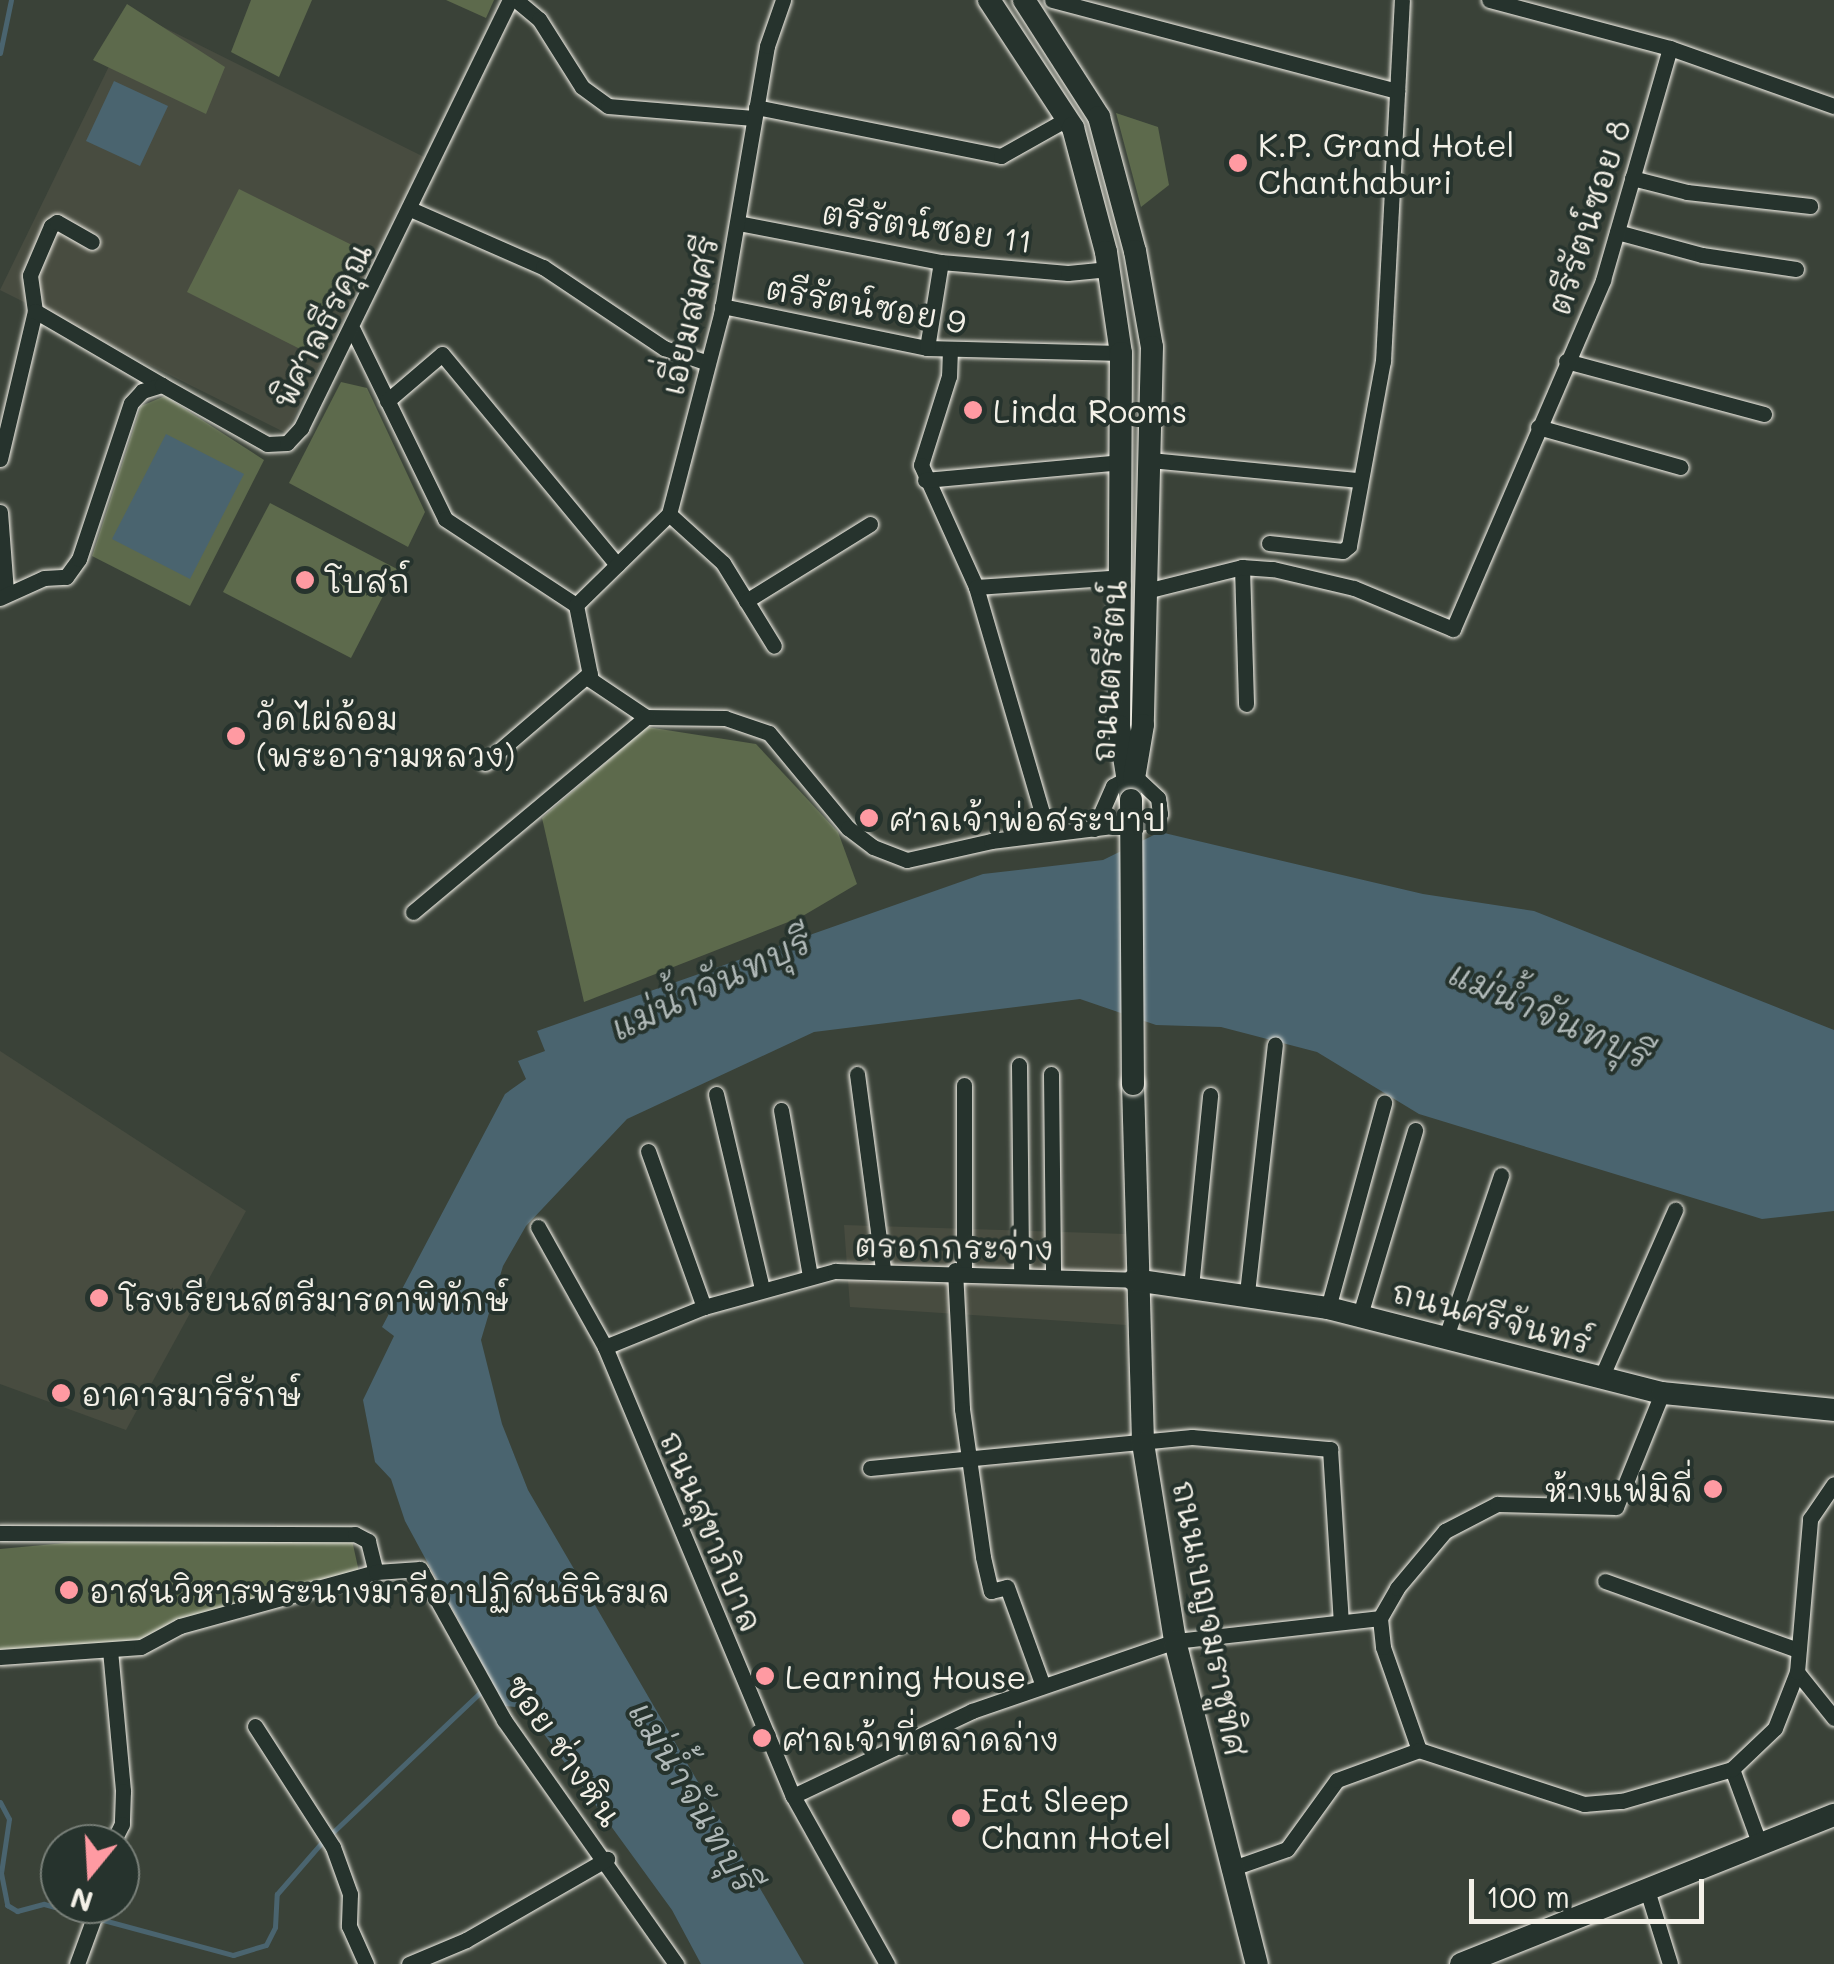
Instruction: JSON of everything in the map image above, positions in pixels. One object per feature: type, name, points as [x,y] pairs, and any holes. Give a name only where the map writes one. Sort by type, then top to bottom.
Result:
[{"type":"main road","name":"ถนนตรีรัตน์","points":[[989,0],[1067,119],[1109,269],[1120,353],[1119,726],[1131,786],[1134,1280]]},
{"type":"main road","name":"ถนนตรีรัตน์","points":[[1024,0],[1099,117],[1135,251],[1152,347],[1143,725],[1131,786]]},
{"type":"main road","name":"ถนนศรีจันทร์","points":[[1134,1280],[1246,1293],[1360,1314],[1662,1393],[1834,1410]]},
{"type":"main road","name":"ถนนเบญจมราชูทิศ","points":[[1134,1280],[1143,1442],[1175,1641],[1257,1964]]},
{"type":"main road","points":[[1461,1964],[1834,1815]]},
{"type":"street","points":[[513,0],[539,19],[582,87],[608,106],[755,112],[1001,156],[1067,119]]},
{"type":"street","name":"พิศาลธีรคุณ","points":[[162,385],[267,444],[287,443],[353,330],[513,0]]},
{"type":"street","name":"เอี่ยมสมศรี","points":[[669,514],[722,306],[755,112],[784,0]]},
{"type":"street","points":[[1052,0],[1397,91]]},
{"type":"street","points":[[1270,543],[1348,550],[1383,361],[1402,0]]},
{"type":"street","points":[[1488,0],[1670,48],[1834,106]]},
{"type":"street","name":"ตรีรัตน์ซอย 8","points":[[1242,567],[1304,573],[1453,629],[1617,232],[1670,48]]},
{"type":"street","points":[[1632,178],[1688,192],[1810,206]]},
{"type":"street","points":[[410,210],[543,267],[664,348],[708,363]]},
{"type":"street","points":[[0,459],[34,312],[30,275],[51,226],[57,222],[92,242]]},
{"type":"street","name":"ตรีรัตน์ซอย 11","points":[[738,223],[941,262],[1068,274],[1109,269]]},
{"type":"street","points":[[1617,232],[1702,255],[1796,269]]},
{"type":"street","points":[[927,348],[941,262]]},
{"type":"street","name":"ตรีรัตน์ซอย 9","points":[[722,306],[927,348],[1120,353]]},
{"type":"street","points":[[34,312],[162,385]]},
{"type":"street","points":[[353,330],[445,519],[576,605],[590,674],[646,717],[725,718],[769,733],[848,828],[897,859],[1158,818],[1154,792],[1113,786],[1094,828]]},
{"type":"street","points":[[950,349],[950,376],[921,465],[976,587],[1048,834]]},
{"type":"street","points":[[387,401],[442,354],[616,565]]},
{"type":"street","points":[[1566,362],[1764,414]]},
{"type":"street","points":[[0,512],[3,595],[66,577],[79,559],[131,403],[162,385]]},
{"type":"street","points":[[1538,427],[1680,466]]},
{"type":"street","points":[[1150,460],[1359,480]]},
{"type":"street","points":[[925,480],[1122,462]]},
{"type":"street","points":[[576,605],[669,514],[723,563],[774,646]]},
{"type":"street","points":[[746,600],[870,524]]},
{"type":"street","points":[[1146,592],[1242,567],[1246,704]]},
{"type":"street","points":[[976,587],[1120,577]]},
{"type":"street","points":[[485,763],[590,674]]},
{"type":"street","points":[[413,912],[646,717]]},
{"type":"street","points":[[1246,1293],[1276,1045]]},
{"type":"street","points":[[1019,1065],[1021,1273]]},
{"type":"street","points":[[858,1074],[883,1268]]},
{"type":"street","points":[[1051,1074],[1053,1275]]},
{"type":"street","points":[[964,1084],[959,1270],[968,1458],[991,1591],[1008,1587],[1043,1686]]},
{"type":"street","points":[[716,1094],[762,1289]]},
{"type":"street","points":[[1191,1286],[1210,1095]]},
{"type":"street","points":[[1328,1308],[1384,1103]]},
{"type":"street","points":[[781,1110],[810,1276]]},
{"type":"street","points":[[1360,1314],[1415,1130]]},
{"type":"street","points":[[648,1151],[704,1308]]},
{"type":"street","points":[[1446,1337],[1501,1176]]},
{"type":"street","points":[[1601,1378],[1675,1210]]},
{"type":"street","name":"ถนนสุขาภิบาล","points":[[538,1228],[605,1347],[793,1796],[886,1964]]},
{"type":"street","name":"ตรอกกระจ่าง","points":[[605,1347],[704,1308],[810,1276],[883,1268],[1134,1280]]},
{"type":"street","points":[[1419,1750],[1383,1647],[1380,1618],[1445,1531],[1497,1504],[1616,1508],[1662,1393]]},
{"type":"street","points":[[870,1468],[1234,1437],[1330,1449],[1341,1622]]},
{"type":"street","points":[[1233,1868],[1288,1848],[1336,1780],[1419,1750],[1584,1804],[1622,1801],[1732,1769],[1775,1728],[1797,1672],[1810,1520],[1834,1484]]},
{"type":"street","points":[[0,1657],[150,1645],[180,1626],[376,1572],[368,1542],[355,1534],[6,1532]]},
{"type":"street","name":"ซอย ช่างหิน","points":[[376,1572],[405,1566],[425,1572],[504,1720],[607,1858],[466,1940],[410,1964]]},
{"type":"street","points":[[1605,1581],[1798,1650]]},
{"type":"street","points":[[793,1796],[905,1738],[1175,1641],[1380,1618]]},
{"type":"street","points":[[110,1650],[123,1791],[122,1824]]},
{"type":"street","points":[[1797,1672],[1834,1718]]},
{"type":"street","points":[[255,1726],[334,1847],[350,1894],[349,1926],[366,1964]]},
{"type":"street","points":[[1732,1769],[1760,1844]]},
{"type":"street","points":[[607,1858],[676,1964]]},
{"type":"street","points":[[1647,1890],[1670,1964]]},
{"type":"street","points":[[77,1964],[92,1924]]},
{"type":"shaded area","points":[[135,13],[424,157],[286,433],[0,290]]},
{"type":"shaded area","name":"โรงเรียนสตรีมารดาพิทักษ์","points":[[0,1051],[246,1211],[126,1430],[0,1384]]},
{"type":"shaded area","points":[[844,1225],[1126,1234],[1126,1325],[850,1307]]},
{"type":"green space","points":[[251,0],[312,0],[279,77],[231,52]]},
{"type":"green space","points":[[446,0],[494,0],[486,18]]},
{"type":"green space","points":[[127,4],[225,67],[206,114],[93,60]]},
{"type":"green space","points":[[1116,113],[1158,127],[1169,185],[1141,207]]},
{"type":"green space","points":[[239,189],[356,247],[304,351],[187,292]]},
{"type":"green space","points":[[341,382],[367,388],[425,512],[408,547],[289,483]]},
{"type":"green space","points":[[165,396],[264,460],[190,606],[92,556],[141,406]]},
{"type":"green space","points":[[270,503],[397,569],[351,658],[223,592]]},
{"type":"green space","points":[[647,727],[756,744],[838,832],[857,884],[801,917],[584,1002],[542,818]]},
{"type":"green space","points":[[141,1536],[352,1540],[359,1572],[171,1622],[150,1639],[0,1651],[0,1549]]},
{"type":"water","points":[[114,81],[168,106],[140,166],[86,141]]},
{"type":"water","points":[[166,434],[244,474],[190,579],[112,539]]},
{"type":"water","name":"แม่น้ำจันทบุรี","points":[[1160,832],[1423,894],[1534,911],[1834,1030],[1834,1211],[1762,1219],[1419,1114],[1317,1052],[1221,1027],[1156,1025],[1080,999],[814,1032],[627,1119],[526,1226],[503,1266],[481,1340],[502,1424],[528,1490],[804,1964],[701,1964],[672,1910],[525,1708],[505,1706],[405,1521],[391,1479],[375,1462],[363,1400],[394,1336],[382,1327],[505,1094],[526,1079],[518,1061],[545,1051],[537,1031],[983,874],[1103,860]]},
{"type":"waterway","points":[[0,53],[11,0]]},
{"type":"waterway","points":[[331,1834],[483,1690]]},
{"type":"waterway","points":[[0,1802],[9,1819],[1,1873],[7,1905],[17,1911],[44,1904],[233,1955],[266,1945],[275,1927],[277,1894],[323,1841]]},
{"type":"place","name":"K.P. Grand Hotel Chanthaburi","points":[[1238,163]]},
{"type":"place","name":"Linda Rooms","points":[[973,410]]},
{"type":"place","name":"โบสถ์","points":[[305,580]]},
{"type":"place","name":"วัดไผ่ล้อม (พระอารามหลวง)","points":[[236,736]]},
{"type":"place","name":"ศาลเจ้าพ่อสระบาป","points":[[869,818]]},
{"type":"place","name":"โรงเรียนสตรีมารดาพิทักษ์","points":[[99,1298]]},
{"type":"place","name":"อาคารมารีรักษ์","points":[[61,1393]]},
{"type":"place","name":"ห้างแฟมิลี่","points":[[1713,1489]]},
{"type":"place","name":"อาสนวิหารพระนางมารีอาปฏิสนธินิรมล","points":[[69,1590]]},
{"type":"place","name":"Learning House","points":[[765,1676]]},
{"type":"place","name":"ศาลเจ้าที่ตลาดล่าง","points":[[762,1738]]},
{"type":"place","name":"Eat Sleep Chann Hotel","points":[[961,1818]]}]
